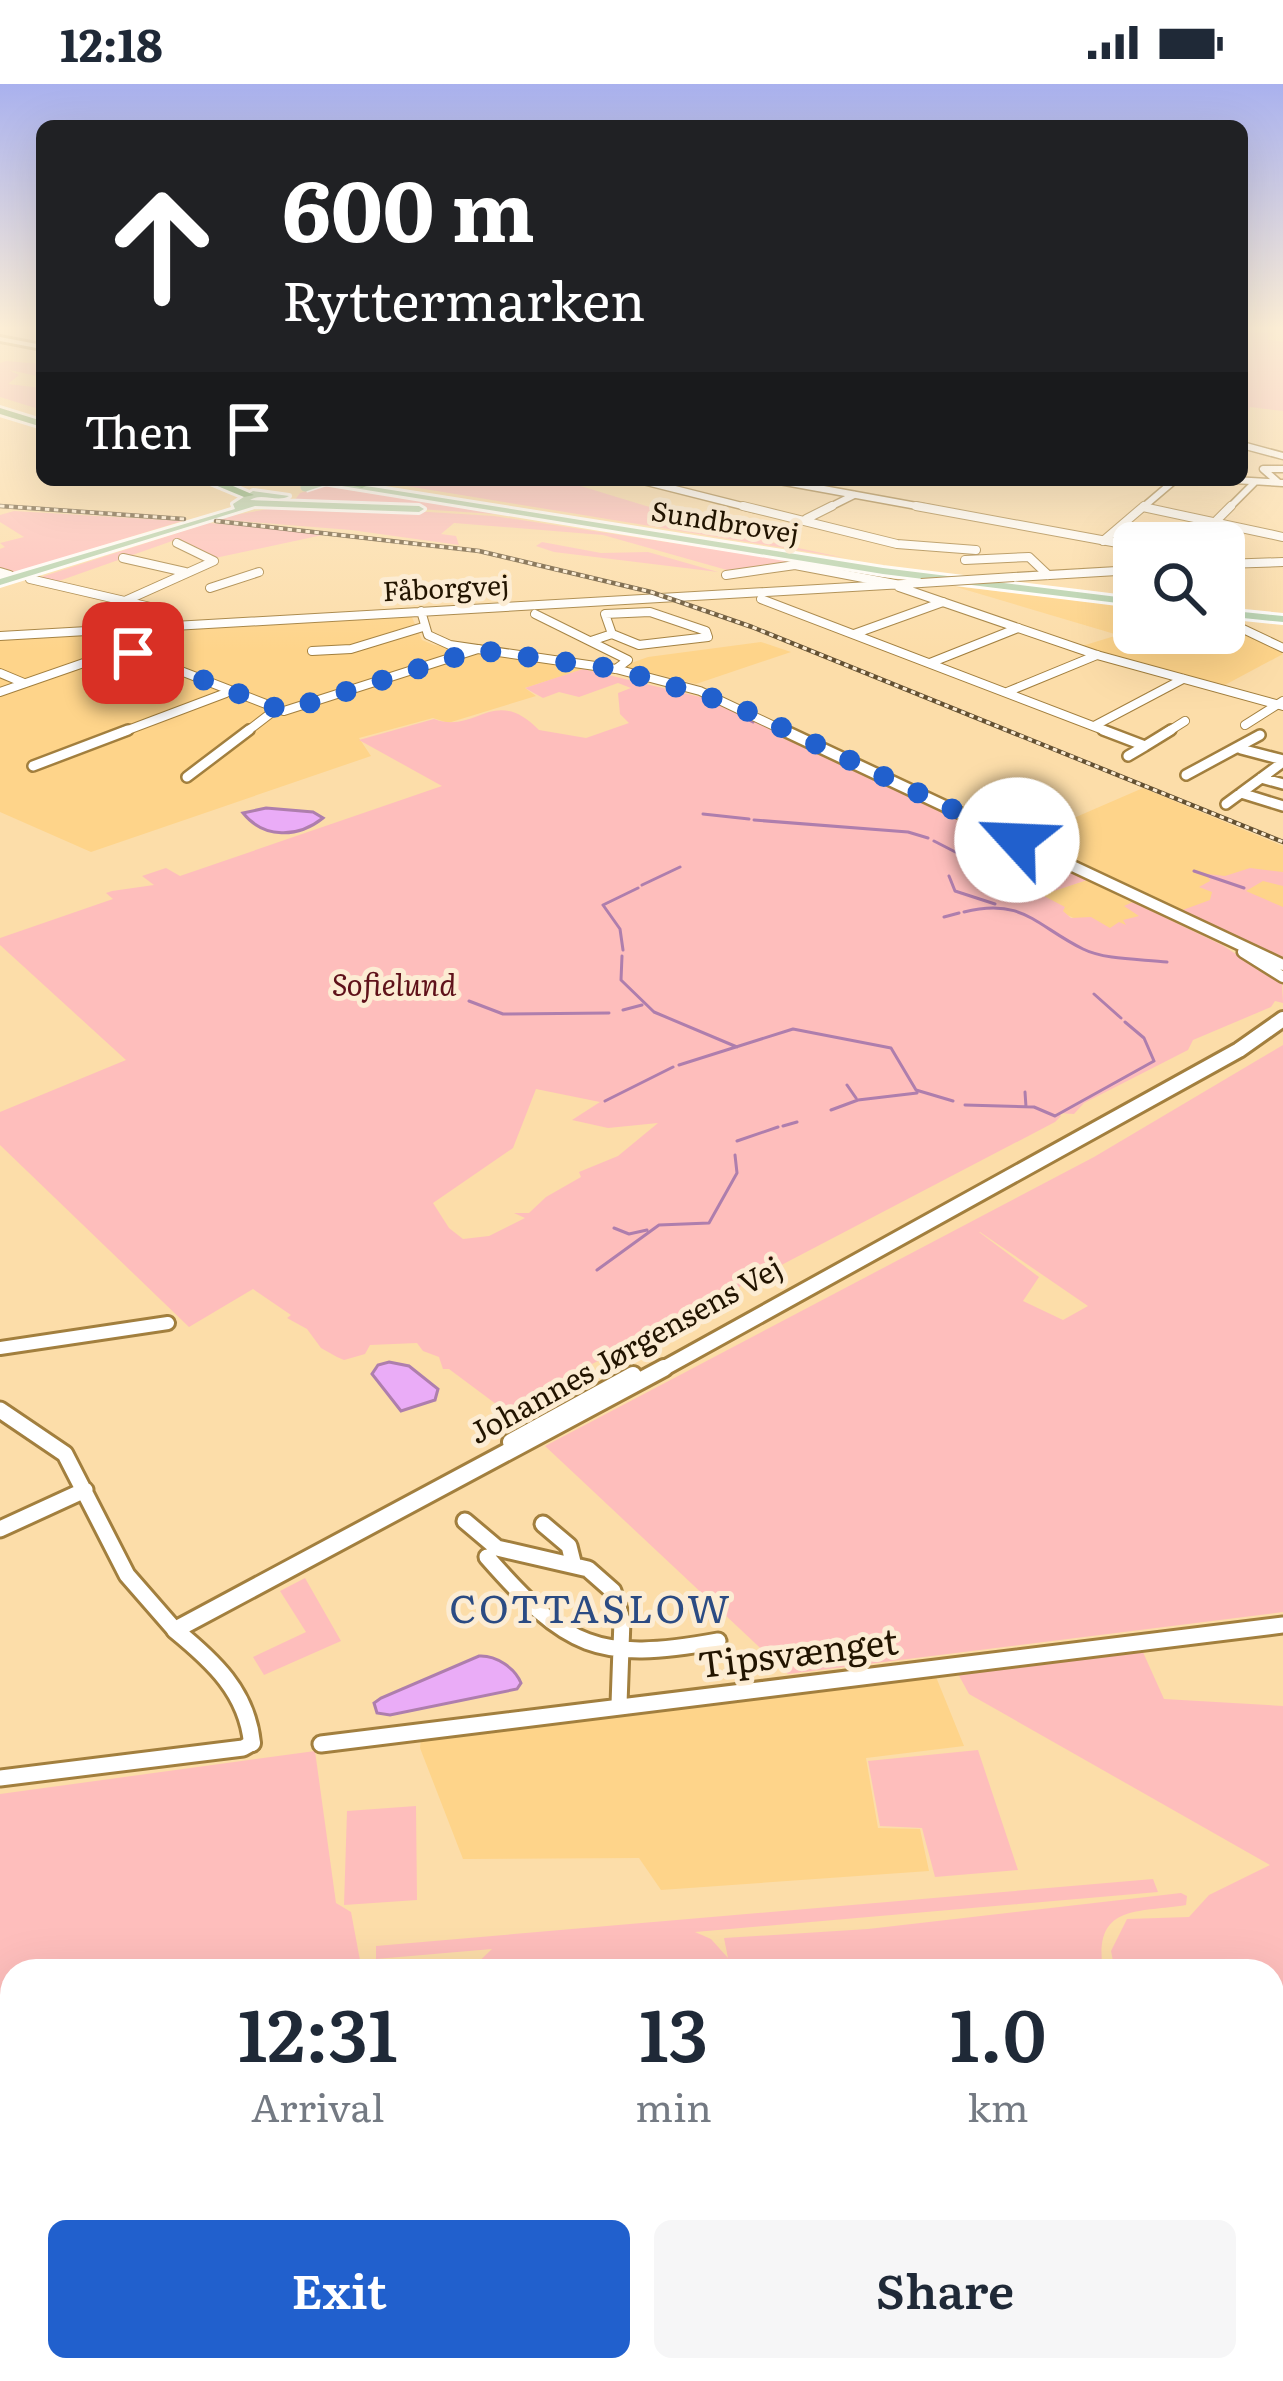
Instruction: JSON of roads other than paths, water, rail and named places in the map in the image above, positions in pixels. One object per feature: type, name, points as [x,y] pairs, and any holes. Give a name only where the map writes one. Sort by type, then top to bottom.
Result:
[{"type":"highway","points":[[219,486],[247,502]]},
{"type":"main road","points":[[281,497],[302,486]]},
{"type":"main road","name":"Sundbrovej","points":[[327,486],[721,547],[1113,597]]},
{"type":"main road","name":"Sundbrovej","points":[[382,486],[900,570],[1113,597]]},
{"type":"main road","points":[[4,578],[247,502],[281,497],[482,514],[721,547]]},
{"type":"main road","points":[[1245,612],[1283,617]]},
{"type":"street","points":[[1248,446],[1283,455]]},
{"type":"street","points":[[1281,483],[1263,469],[1283,469]]},
{"type":"street","points":[[1248,481],[1281,483]]},
{"type":"street","points":[[1142,508],[1216,522],[1255,482]]},
{"type":"street","points":[[682,486],[885,539],[976,550]]},
{"type":"street","points":[[806,486],[1113,543]]},
{"type":"street","points":[[1103,541],[1168,486]]},
{"type":"street","points":[[805,520],[854,495]]},
{"type":"street","points":[[1245,528],[1283,537]]},
{"type":"street","points":[[126,601],[214,561],[177,543]]},
{"type":"street","name":"Fåborgvej","points":[[965,560],[1029,557],[1048,575]]},
{"type":"street","points":[[122,558],[233,578]]},
{"type":"street","points":[[1245,563],[1283,562]]},
{"type":"street","name":"Fåborgvej","points":[[726,575],[795,565],[895,584]]},
{"type":"street","name":"Fåborgvej","points":[[0,636],[1113,571]]},
{"type":"street","points":[[211,588],[259,572]]},
{"type":"street","points":[[30,579],[159,609],[177,626]]},
{"type":"street","points":[[895,584],[1097,655],[1281,704]]},
{"type":"street","points":[[760,599],[1144,746]]},
{"type":"street","points":[[854,634],[943,602]]},
{"type":"street","points":[[421,611],[423,627],[436,640],[616,669],[732,704],[1283,971]]},
{"type":"street","points":[[591,640],[612,634],[639,645],[708,637],[706,631],[650,612],[605,614],[612,634]]},
{"type":"street","points":[[535,614],[628,660],[616,669]]},
{"type":"street","points":[[312,651],[351,649],[423,627]]},
{"type":"street","points":[[929,663],[1018,628]]},
{"type":"street","points":[[121,629],[124,650]]},
{"type":"street","points":[[1245,630],[1283,648]]},
{"type":"street","points":[[0,692],[124,650],[274,710],[298,710],[478,650]]},
{"type":"street","points":[[1006,692],[1097,655]]},
{"type":"street","points":[[0,673],[24,683]]},
{"type":"street","points":[[1094,726],[1183,679]]},
{"type":"street","points":[[32,766],[227,692]]},
{"type":"street","points":[[1245,725],[1281,704]]},
{"type":"street","points":[[187,777],[274,710]]},
{"type":"street","points":[[1128,756],[1185,721]]},
{"type":"street","points":[[1186,775],[1209,758],[1241,749],[1259,735]]},
{"type":"street","points":[[1241,749],[1282,762]]},
{"type":"street","points":[[20,760],[45,772]]},
{"type":"street","points":[[1226,804],[1282,762]]},
{"type":"street","points":[[1262,778],[1283,784]]},
{"type":"street","points":[[1240,793],[1283,806]]},
{"type":"street","points":[[1218,936],[1283,971]]},
{"type":"street","name":"Johannes Jørgensens Vej","points":[[1239,1050],[1283,1019]]},
{"type":"street","name":"Johannes Jørgensens Vej","points":[[176,1630],[539,1437],[1239,1050],[1280,1033]]},
{"type":"street","points":[[0,1348],[168,1323]]},
{"type":"street","points":[[0,1410],[65,1454],[128,1575],[231,1682],[251,1728],[252,1743],[0,1778]]},
{"type":"street","points":[[0,1529],[85,1490]]},
{"type":"street","points":[[465,1521],[502,1550],[573,1562],[613,1589],[621,1624],[619,1704]]},
{"type":"street","points":[[543,1524],[569,1546],[573,1562]]},
{"type":"street","points":[[488,1557],[574,1642],[617,1653],[718,1641]]},
{"type":"street","name":"Tipsvænget","points":[[321,1744],[1283,1625]]},
{"type":"waterway","points":[[741,716],[753,722]]},
{"type":"waterway","points":[[703,814],[749,819]]},
{"type":"waterway","points":[[754,820],[908,832],[928,838]]},
{"type":"waterway","points":[[934,841],[967,858]]},
{"type":"waterway","points":[[642,885],[680,867]]},
{"type":"waterway","points":[[1194,871],[1244,888]]},
{"type":"waterway","points":[[949,876],[955,891],[995,904]]},
{"type":"waterway","points":[[623,950],[620,929],[603,905],[638,888]]},
{"type":"waterway","points":[[964,912],[984,908],[1015,911],[1092,953],[1167,962]]},
{"type":"waterway","points":[[944,917],[959,913]]},
{"type":"waterway","points":[[622,956],[621,980],[654,1012],[737,1047]]},
{"type":"waterway","points":[[1094,994],[1121,1018]]},
{"type":"waterway","points":[[469,1001],[503,1014],[609,1013]]},
{"type":"waterway","points":[[623,1010],[642,1005]]},
{"type":"waterway","points":[[1026,1107],[1055,1116],[1154,1061],[1144,1038],[1125,1022]]},
{"type":"waterway","points":[[737,1047],[793,1029],[891,1048],[916,1090],[953,1101]]},
{"type":"waterway","points":[[679,1065],[737,1047]]},
{"type":"waterway","points":[[605,1101],[673,1067]]},
{"type":"waterway","points":[[847,1085],[856,1098]]},
{"type":"waterway","points":[[1025,1092],[1026,1107]]},
{"type":"waterway","points":[[831,1110],[858,1100],[917,1093]]},
{"type":"waterway","points":[[965,1105],[1026,1107]]},
{"type":"waterway","points":[[783,1126],[797,1122]]},
{"type":"waterway","points":[[737,1141],[778,1127]]},
{"type":"waterway","points":[[597,1270],[659,1225],[709,1223],[737,1173],[735,1155]]},
{"type":"waterway","points":[[614,1228],[629,1234],[647,1230]]},
{"type":"railway","points":[[0,506],[184,519]]},
{"type":"railway","points":[[216,521],[479,551],[651,592],[752,627],[1283,842]]},
{"type":"district","name":"COTTASLOW","points":[[591,1609]]},
{"type":"park label","name":"Sofielund","points":[[394,986]]}]
